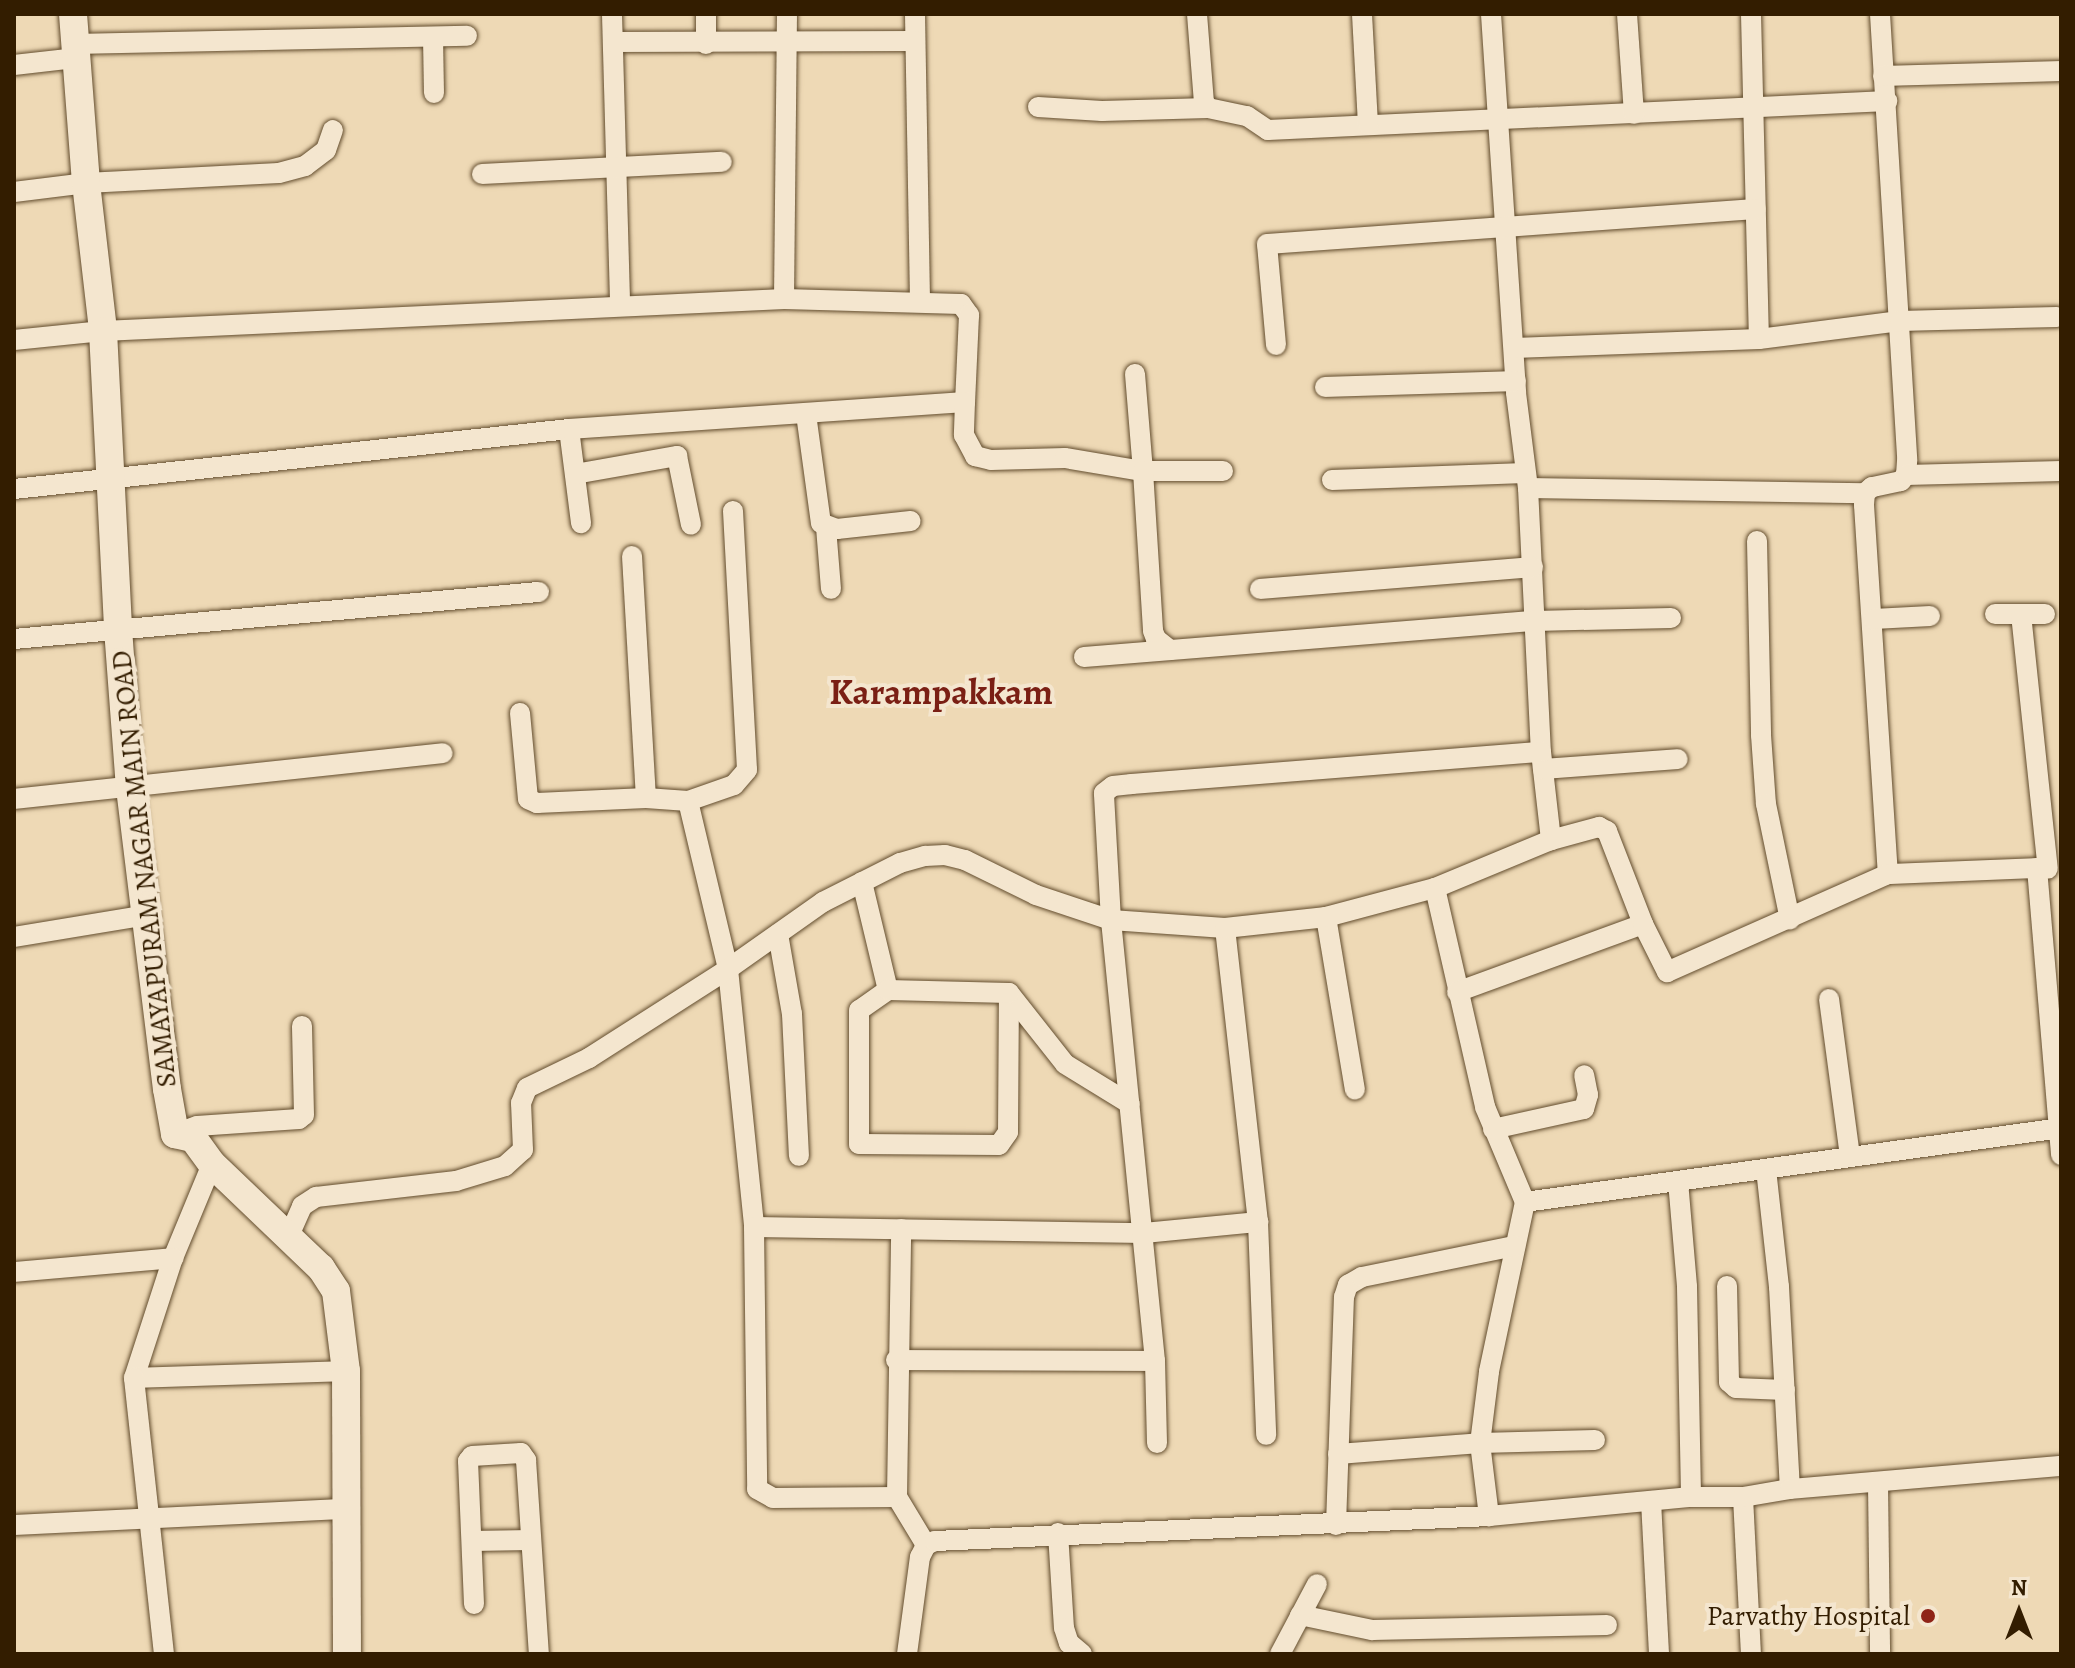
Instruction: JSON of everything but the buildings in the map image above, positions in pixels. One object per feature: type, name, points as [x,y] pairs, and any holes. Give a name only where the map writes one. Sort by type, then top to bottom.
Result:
[{"type":"street","name":"SAMAYAPURAM NAGAR MAIN ROAD","points":[[73,14],[86,183],[103,331],[118,629],[130,788],[175,1134]]},
{"type":"street","points":[[612,14],[620,306]]},
{"type":"street","points":[[706,14],[706,44]]},
{"type":"street","points":[[784,299],[787,14]]},
{"type":"street","points":[[915,14],[920,302]]},
{"type":"street","points":[[1197,14],[1201,96],[1208,108]]},
{"type":"street","points":[[1362,14],[1368,125]]},
{"type":"street","points":[[1491,14],[1495,119],[1527,481],[1542,760],[1551,840]]},
{"type":"street","points":[[1627,14],[1634,114]]},
{"type":"street","points":[[1751,14],[1759,339]]},
{"type":"street","points":[[1332,480],[1527,481],[1865,493],[1876,484],[1901,481],[1906,475],[1900,321],[1880,14]]},
{"type":"street","points":[[14,65],[74,51],[467,36]]},
{"type":"street","points":[[433,37],[434,93]]},
{"type":"street","points":[[613,42],[915,41]]},
{"type":"street","points":[[1883,76],[2061,71]]},
{"type":"street","points":[[1038,107],[1102,111],[1208,108],[1247,116],[1268,130],[1634,114],[1755,104],[1887,101]]},
{"type":"street","points":[[14,192],[86,183],[279,173],[305,166],[326,150],[333,130]]},
{"type":"street","points":[[482,174],[722,162]]},
{"type":"street","points":[[1276,345],[1267,244],[1756,209]]},
{"type":"street","points":[[14,340],[103,331],[784,299],[920,302],[967,307],[964,435],[975,456],[991,460],[1065,458],[1143,471],[1223,471]]},
{"type":"street","points":[[1514,348],[1759,339],[1900,321],[2057,317]]},
{"type":"street","points":[[1135,374],[1153,631],[1156,639],[1170,650]]},
{"type":"street","points":[[1325,387],[1516,381]]},
{"type":"street","points":[[14,489],[569,429],[965,402]]},
{"type":"street","points":[[806,414],[821,523],[826,527],[911,521]]},
{"type":"street","points":[[569,429],[581,523]]},
{"type":"street","points":[[575,474],[677,456],[691,525]]},
{"type":"street","points":[[1906,475],[2061,471]]},
{"type":"street","points":[[1865,493],[1888,874]]},
{"type":"street","points":[[520,713],[528,799],[537,803],[646,798],[688,801],[734,785],[747,770],[733,511]]},
{"type":"street","points":[[826,527],[831,589]]},
{"type":"street","points":[[1757,541],[1761,735],[1766,804],[1790,920]]},
{"type":"street","points":[[632,556],[646,798]]},
{"type":"street","points":[[1260,589],[1533,567]]},
{"type":"street","points":[[14,639],[539,592]]},
{"type":"street","points":[[1995,614],[2045,614]]},
{"type":"street","points":[[2021,614],[2048,868],[2061,1155]]},
{"type":"street","points":[[1874,619],[1930,616]]},
{"type":"street","points":[[1084,657],[1535,621],[1671,618]]},
{"type":"street","points":[[14,799],[443,753]]},
{"type":"street","points":[[1157,1443],[1155,1361],[1111,920],[1102,804],[1104,793],[1113,786],[1542,760],[1678,759]]},
{"type":"street","points":[[688,801],[728,969],[754,1227],[757,1489],[773,1498],[897,1497]]},
{"type":"street","points":[[288,1238],[302,1206],[316,1197],[456,1181],[505,1166],[523,1150],[521,1103],[527,1088],[589,1058],[728,969],[823,902],[900,863],[945,855],[965,860],[1036,895],[1111,920],[1225,928],[1326,917],[1435,888],[1551,840],[1593,827],[1607,831],[1643,924],[1667,972],[1888,874],[2048,868]]},
{"type":"street","points":[[862,882],[888,990]]},
{"type":"street","points":[[1435,888],[1457,992],[1493,1129],[1525,1202],[1489,1372],[1480,1443],[1489,1516]]},
{"type":"street","points":[[14,937],[147,915]]},
{"type":"street","points":[[1326,917],[1355,1090]]},
{"type":"street","points":[[1457,992],[1643,924]]},
{"type":"street","points":[[1225,928],[1258,1222],[1266,1435]]},
{"type":"street","points":[[778,934],[792,1014],[799,1156]]},
{"type":"street","points":[[888,990],[1009,993],[1008,1132],[999,1145],[859,1144],[859,1010],[888,990]]},
{"type":"street","points":[[1009,993],[1065,1064],[1130,1104]]},
{"type":"street","points":[[1829,999],[1850,1157]]},
{"type":"street","points":[[175,1134],[197,1126],[299,1119],[304,1115],[302,1026]]},
{"type":"street","points":[[1493,1129],[1584,1109],[1588,1095],[1584,1075]]},
{"type":"street","points":[[1525,1202],[2060,1128]]},
{"type":"street","points":[[175,1134],[193,1138],[212,1164],[321,1268],[336,1291],[346,1371],[347,1654]]},
{"type":"street","points":[[164,1654],[134,1378],[173,1258],[212,1164]]},
{"type":"street","points":[[1766,1169],[1779,1287],[1790,1489]]},
{"type":"street","points":[[1678,1181],[1687,1287],[1691,1497]]},
{"type":"street","points":[[754,1227],[1144,1233],[1258,1222]]},
{"type":"street","points":[[901,1229],[896,1360],[897,1497],[926,1545]]},
{"type":"street","points":[[1336,1525],[1344,1297],[1348,1285],[1362,1277],[1515,1246]]},
{"type":"street","points":[[14,1272],[173,1258]]},
{"type":"street","points":[[1727,1286],[1729,1382],[1736,1388],[1785,1390]]},
{"type":"street","points":[[896,1360],[1155,1361]]},
{"type":"street","points":[[134,1378],[346,1371]]},
{"type":"street","points":[[1338,1454],[1480,1443],[1595,1440]]},
{"type":"street","points":[[474,1604],[469,1458],[521,1453],[526,1460],[539,1654]]},
{"type":"street","points":[[907,1654],[920,1557],[926,1545],[935,1541],[1058,1533],[1336,1525],[1489,1516],[1691,1497],[1743,1497],[1790,1489],[2061,1466]]},
{"type":"street","points":[[1878,1483],[1880,1654]]},
{"type":"street","points":[[1743,1497],[1751,1654]]},
{"type":"street","points":[[1651,1501],[1659,1654]]},
{"type":"street","points":[[14,1525],[347,1509]]},
{"type":"street","points":[[1058,1533],[1064,1628],[1069,1643],[1082,1654]]},
{"type":"street","points":[[472,1541],[531,1540]]},
{"type":"street","points":[[1280,1654],[1317,1584]]},
{"type":"street","points":[[1300,1615],[1372,1630],[1607,1625]]},
{"type":"place","name":"Parvathy Hospital","points":[[1928,1616]]},
{"type":"district","name":"Karampakkam","points":[[941,692]]}]
